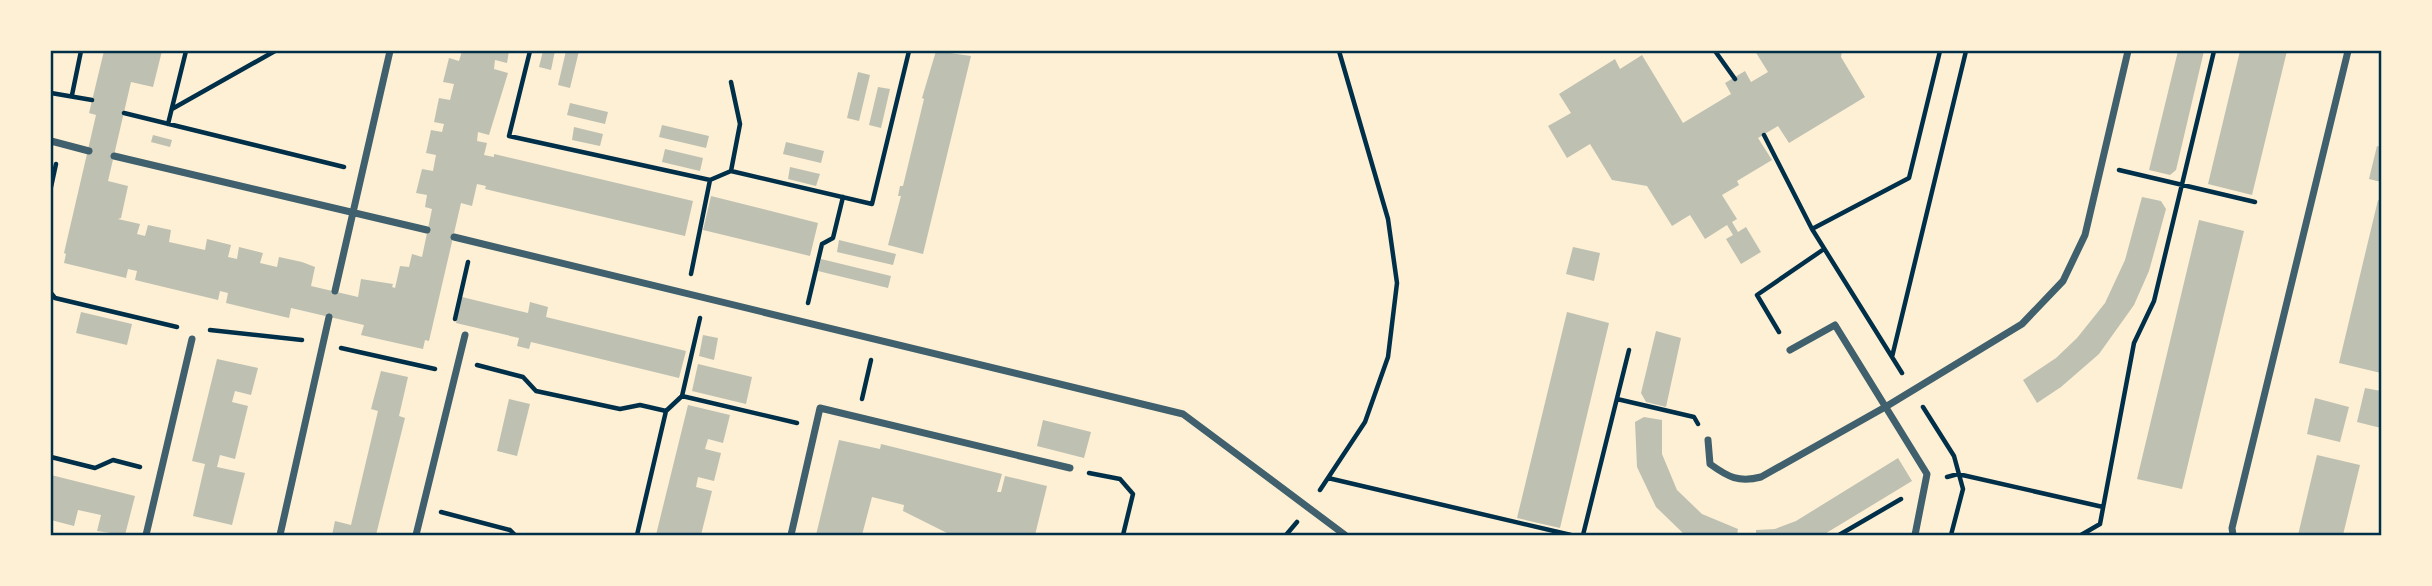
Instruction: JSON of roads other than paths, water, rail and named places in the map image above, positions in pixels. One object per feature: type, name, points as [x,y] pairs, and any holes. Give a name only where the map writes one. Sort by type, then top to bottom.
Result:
[{"type":"street","points":[[335,291],[390,51]]},
{"type":"street","points":[[1708,440],[1710,464],[1726,476],[1745,482],[1761,477],[1887,406],[2022,324],[2063,281],[2085,235],[2128,51]]},
{"type":"street","points":[[2233,535],[2348,51]]},
{"type":"street","points":[[51,141],[89,151]]},
{"type":"street","points":[[114,156],[427,230]]},
{"type":"street","points":[[454,237],[1183,414],[1345,535]]},
{"type":"street","points":[[280,535],[329,317]]},
{"type":"street","points":[[1790,350],[1835,324],[1927,474],[1915,535]]},
{"type":"street","points":[[416,535],[465,335]]},
{"type":"street","points":[[146,535],[192,339]]},
{"type":"street","points":[[791,535],[820,408],[1070,468]]}]
